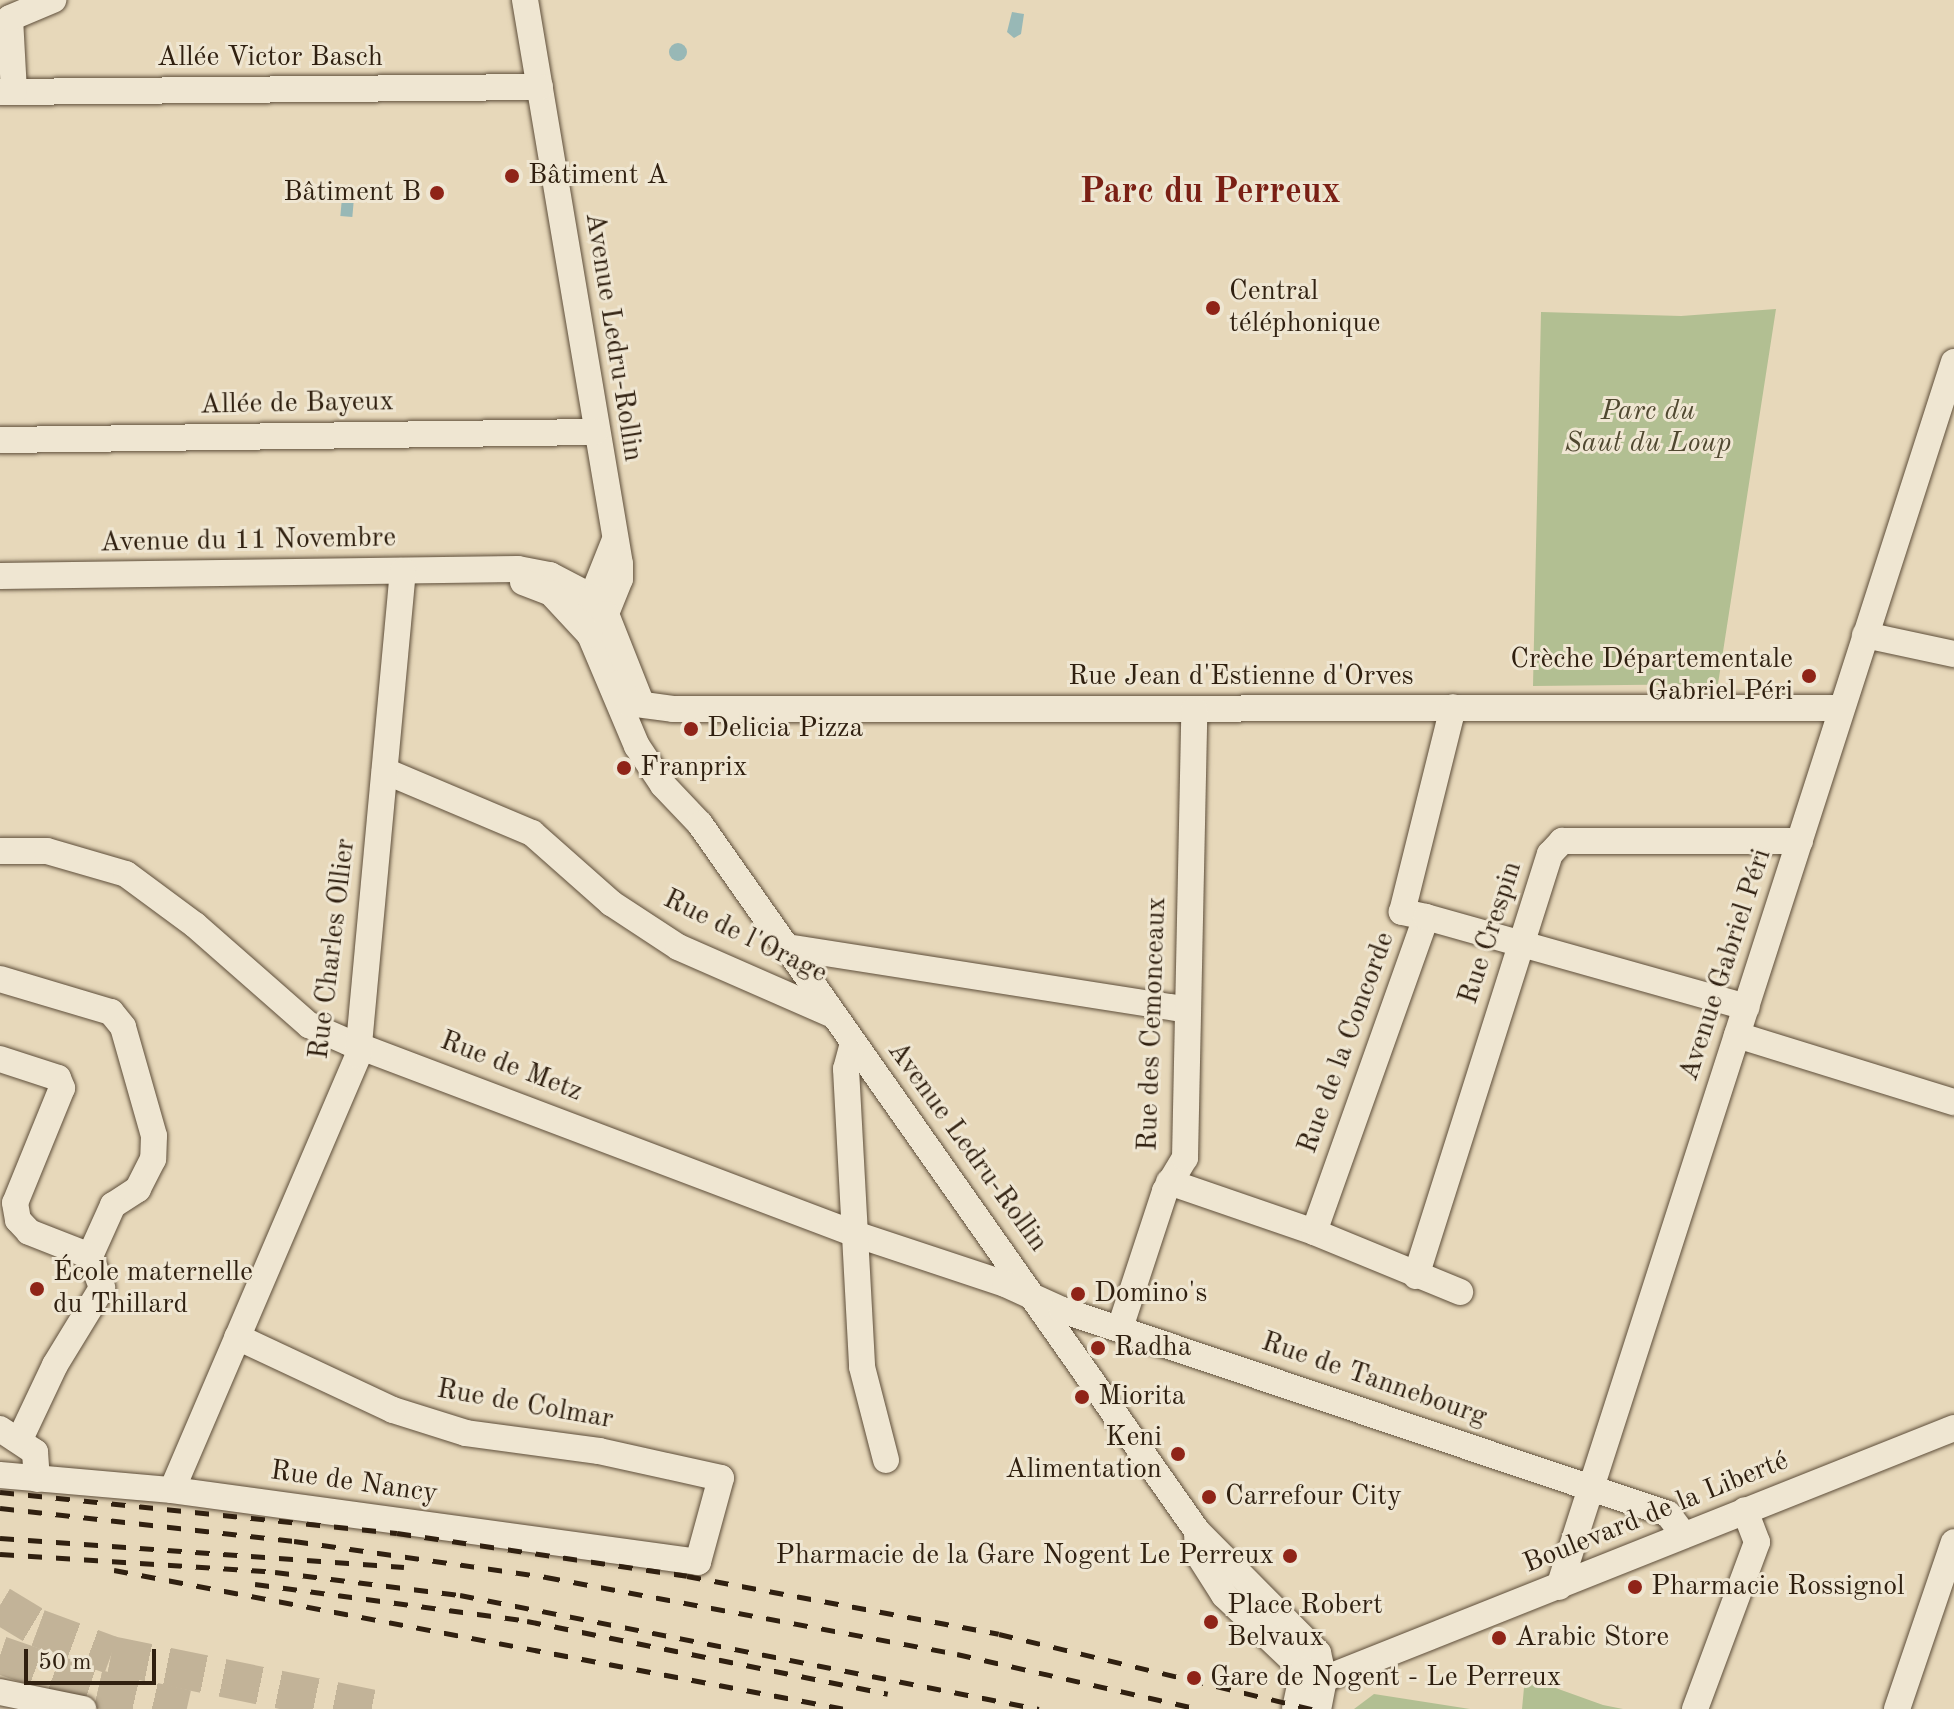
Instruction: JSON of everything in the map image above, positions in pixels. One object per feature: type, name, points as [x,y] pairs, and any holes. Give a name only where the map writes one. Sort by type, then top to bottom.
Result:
[{"type":"street","points":[[7,92],[10,18],[53,0]]},
{"type":"street","name":"Avenue Ledru-Rollin","points":[[525,0],[614,542],[598,614],[629,703],[642,707],[655,750],[683,802],[1036,1297],[1197,1543],[1224,1595],[1315,1667]]},
{"type":"street","name":"Allée Victor Basch","points":[[7,92],[540,87]]},
{"type":"street","name":"Avenue Gabriel Péri","points":[[1559,1587],[1954,362]]},
{"type":"street","name":"Allée de Bayeux","points":[[0,440],[595,432]]},
{"type":"street","name":"Rue Charles Ollier","points":[[172,1490],[360,1045],[403,571]]},
{"type":"street","name":"Avenue du 11 Novembre","points":[[0,576],[498,571],[550,575],[598,614]]},
{"type":"street","name":"Avenue du 11 Novembre","points":[[498,571],[598,614]]},
{"type":"street","name":"Avenue Ledru-Rollin","points":[[598,614],[637,746],[663,785],[683,802]]},
{"type":"street","points":[[1865,635],[1954,654]]},
{"type":"street","name":"Rue Jean d'Estienne d'Orves","points":[[642,707],[1194,710],[1840,708]]},
{"type":"street","points":[[1426,917],[1402,912],[1453,707]]},
{"type":"street","name":"Rue des Cemonceaux","points":[[1120,1328],[1169,1182],[1185,1158],[1185,1009],[1194,710]]},
{"type":"street","name":"Rue de l'Orage","points":[[385,771],[532,833],[611,903],[678,947],[833,1015]]},
{"type":"street","name":"Rue Crespin","points":[[1416,1276],[1550,854],[1562,841],[1800,841]]},
{"type":"street","name":"Rue de Metz","points":[[0,851],[47,851],[126,874],[195,925],[309,1025],[858,1235],[1036,1297]]},
{"type":"street","name":"Rue de la Concorde","points":[[1314,1232],[1426,917],[1747,1007]]},
{"type":"street","points":[[787,947],[1185,1009]]},
{"type":"street","points":[[0,979],[111,1012],[123,1027],[144,1091],[153,1159],[138,1189],[113,1205],[90,1256],[102,1288],[10,1434],[35,1452],[37,1479]]},
{"type":"street","points":[[1737,1035],[1954,1102]]},
{"type":"street","points":[[853,1043],[846,1069],[858,1235],[862,1367],[886,1460]]},
{"type":"street","points":[[0,1059],[58,1078],[62,1088],[15,1203],[18,1220],[29,1232],[90,1256]]},
{"type":"street","points":[[1169,1182],[1314,1232],[1460,1292]]},
{"type":"street","name":"Rue de Tannebourg","points":[[1036,1297],[1668,1514],[1684,1535]]},
{"type":"street","name":"Rue de Colmar","points":[[237,1337],[393,1410],[466,1433],[599,1451],[721,1478],[698,1562]]},
{"type":"street","name":"Boulevard de la Liberté","points":[[1315,1667],[1382,1657],[1954,1428]]},
{"type":"street","name":"Rue de Nancy","points":[[0,1475],[172,1490],[698,1562]]},
{"type":"street","points":[[1695,1709],[1757,1542],[1745,1510]]},
{"type":"street","points":[[1897,1709],[1954,1542]]},
{"type":"street","name":"Avenue Ledru-Rollin","points":[[1197,1543],[1248,1585],[1315,1667]]},
{"type":"street","points":[[1295,1709],[1315,1667]]},
{"type":"street","points":[[1315,1667],[1318,1709]]},
{"type":"street","points":[[0,1692],[83,1709]]},
{"type":"green space","name":"Parc du Saut du Loup","points":[[1776,309],[1718,684],[1533,686],[1541,312],[1681,316]]},
{"type":"green space","points":[[1525,1677],[1603,1705],[1623,1709],[1522,1709]]},
{"type":"green space","points":[[1374,1694],[1470,1709],[1354,1709]]},
{"type":"water","points":[[1012,12],[1024,14],[1021,34],[1014,38],[1007,32]]},
{"type":"water","points":[[678,43],[687,52],[678,61],[669,52]]},
{"type":"water","points":[[343,186],[355,187],[352,217],[340,216]]},
{"type":"tunnel","points":[[0,1605],[38,1628],[111,1655],[373,1709]]},
{"type":"tunnel","points":[[0,1655],[98,1689],[187,1709]]},
{"type":"railway","points":[[0,1492],[397,1533],[687,1576],[999,1634],[1312,1709]]},
{"type":"railway","points":[[0,1508],[294,1541],[546,1577],[957,1654],[1199,1709]]},
{"type":"railway","points":[[0,1538],[404,1567]]},
{"type":"railway","points":[[0,1554],[275,1572],[460,1595],[1039,1709]]},
{"type":"railway","points":[[114,1570],[845,1709]]},
{"type":"railway","points":[[255,1584],[527,1621],[888,1694]]},
{"type":"place","name":"Bâtiment A","points":[[512,176]]},
{"type":"place","name":"Bâtiment B","points":[[437,193]]},
{"type":"place","name":"Central téléphonique","points":[[1213,308]]},
{"type":"place","name":"Crèche Départementale Gabriel Péri","points":[[1809,676]]},
{"type":"place","name":"Delicia Pizza","points":[[691,729]]},
{"type":"place","name":"Franprix","points":[[624,768]]},
{"type":"place","name":"École maternelle du Thillard","points":[[37,1289]]},
{"type":"place","name":"Domino's","points":[[1078,1294]]},
{"type":"place","name":"Radha","points":[[1098,1348]]},
{"type":"place","name":"Miorita","points":[[1082,1397]]},
{"type":"place","name":"Keni Alimentation","points":[[1178,1454]]},
{"type":"place","name":"Carrefour City","points":[[1209,1497]]},
{"type":"place","name":"Pharmacie de la Gare Nogent Le Perreux","points":[[1290,1556]]},
{"type":"place","name":"Pharmacie Rossignol","points":[[1635,1587]]},
{"type":"place","name":"Place Robert Belvaux","points":[[1211,1622]]},
{"type":"place","name":"Arabic Store","points":[[1499,1638]]},
{"type":"place","name":"Gare de Nogent - Le Perreux","points":[[1194,1678]]},
{"type":"district","name":"Parc du Perreux","points":[[1210,194]]}]
